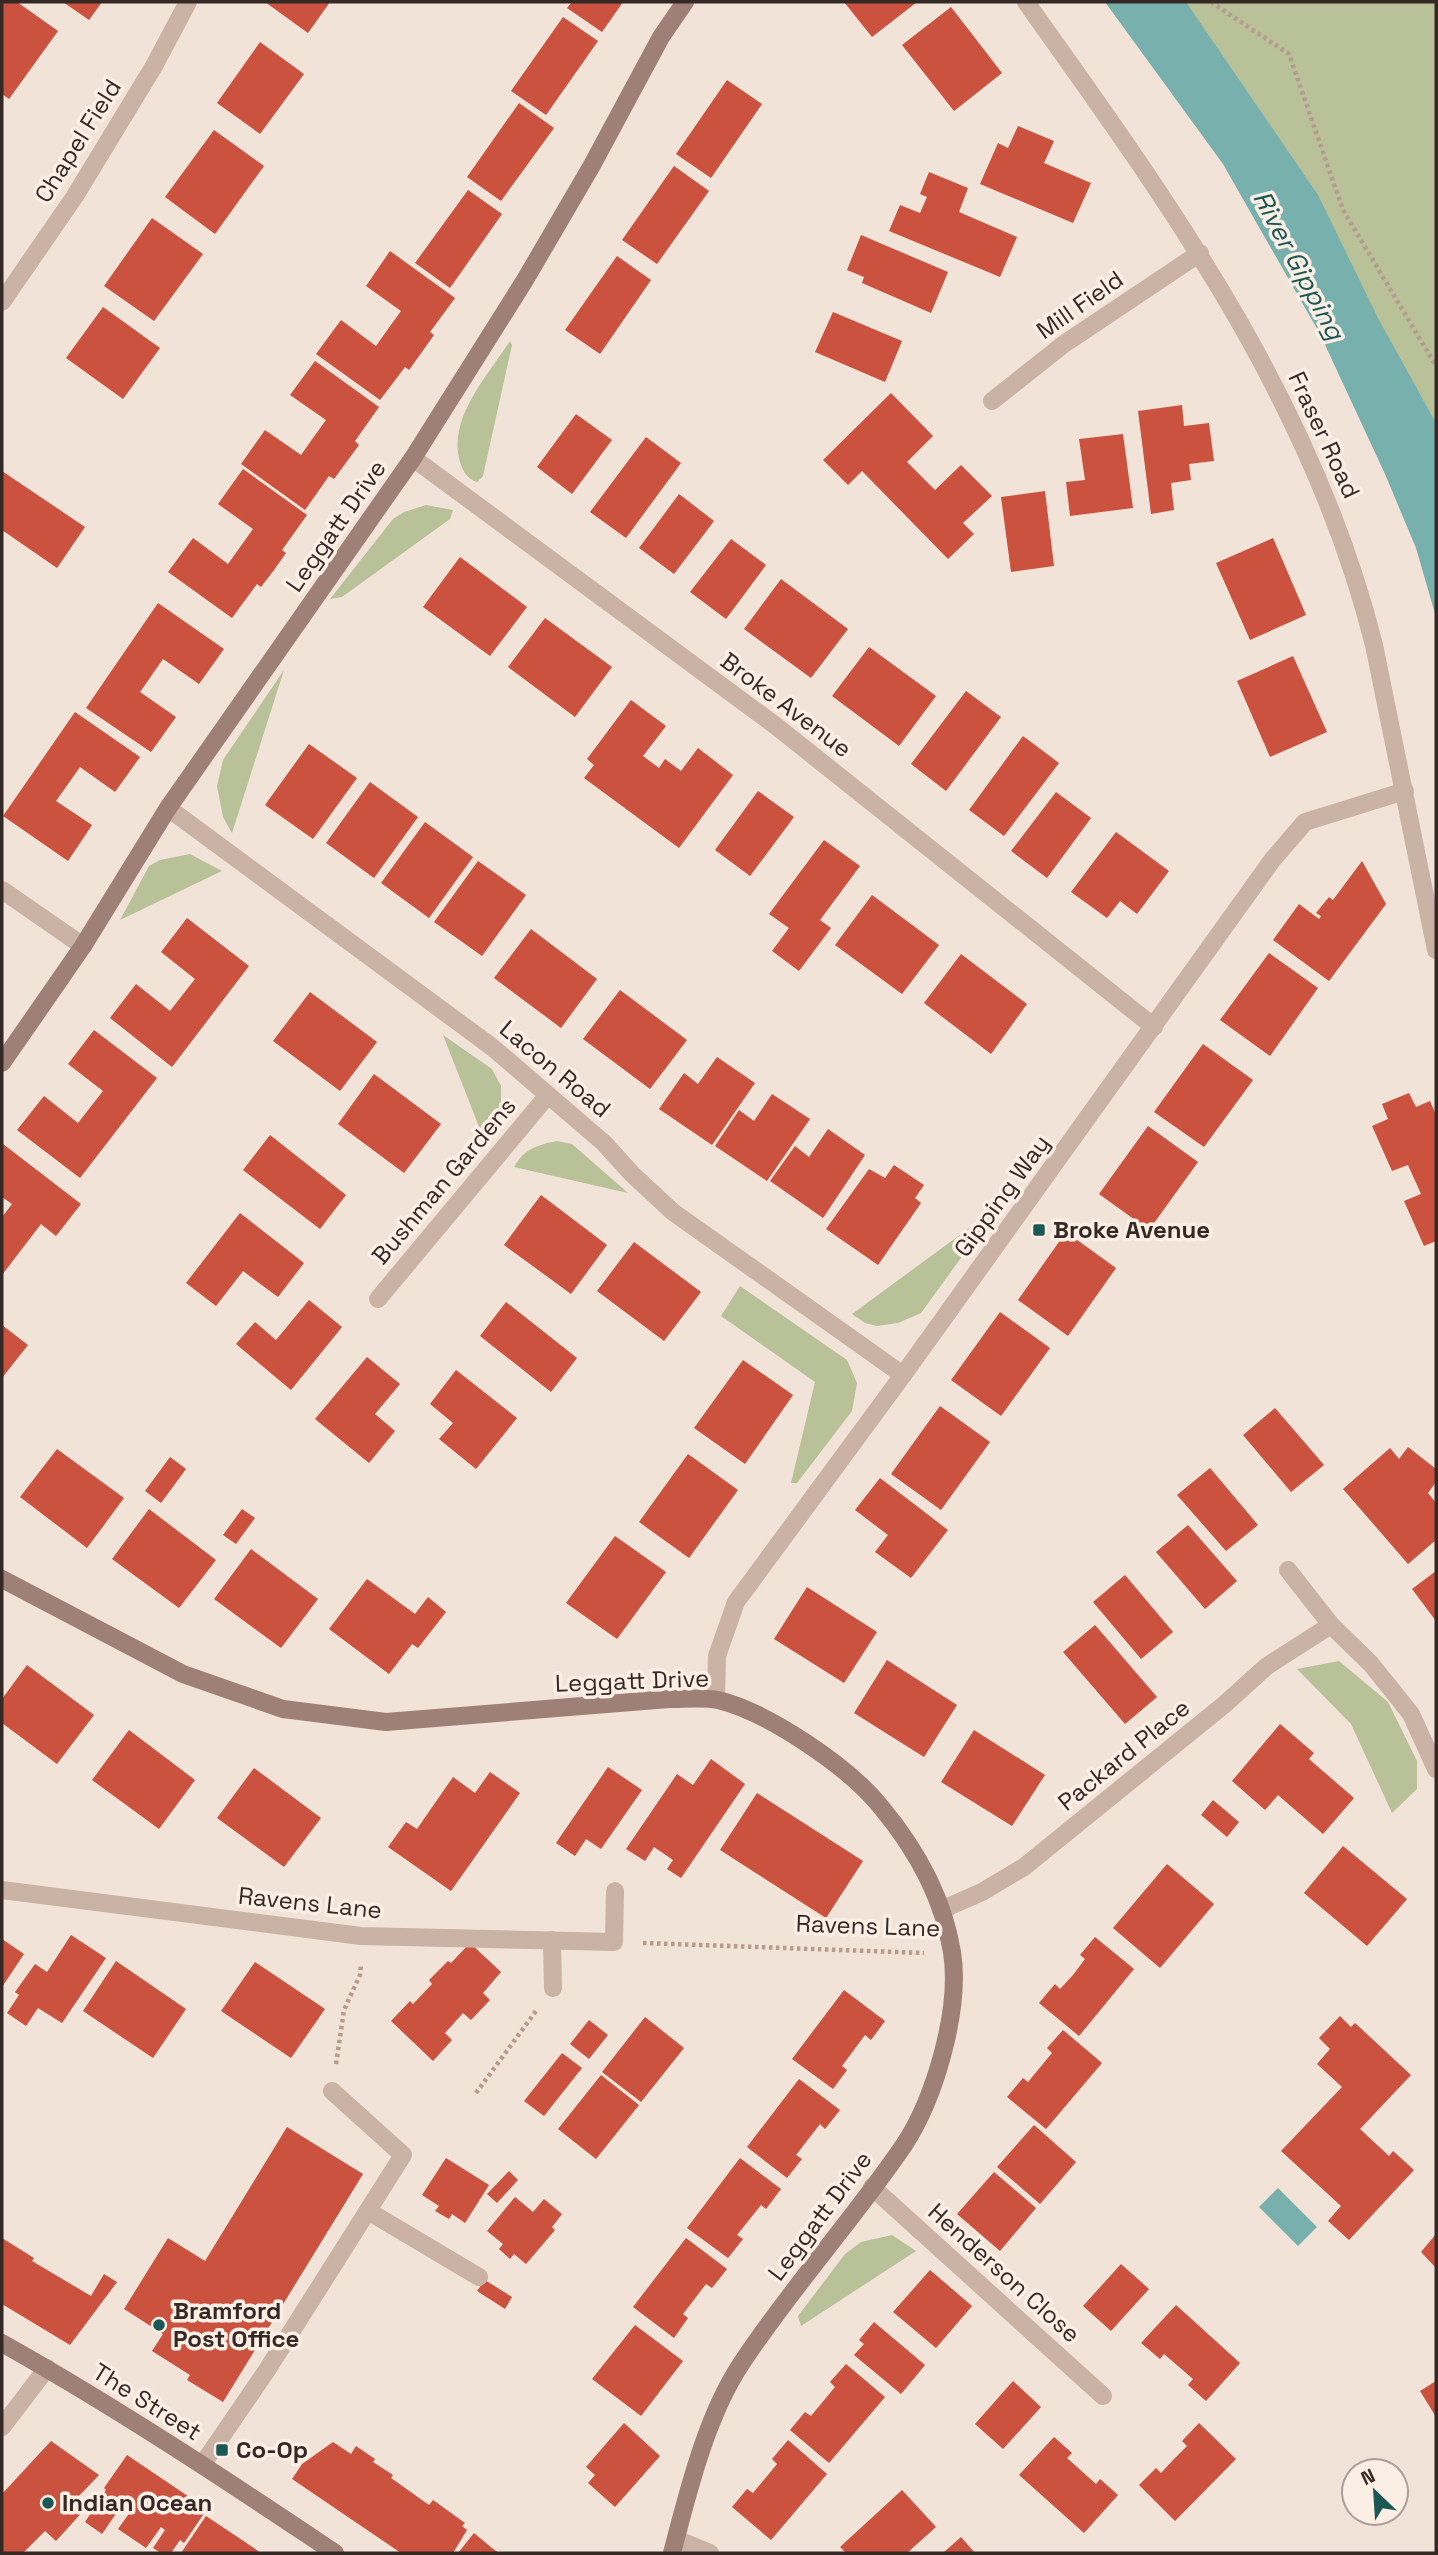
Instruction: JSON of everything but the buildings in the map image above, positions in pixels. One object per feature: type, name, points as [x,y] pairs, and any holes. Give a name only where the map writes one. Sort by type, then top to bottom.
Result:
[{"type":"street","name":"Chapel Field","points":[[2,302],[75,196],[154,66],[188,2]]},
{"type":"street","name":"Leggatt Drive","points":[[2,1063],[83,946],[168,808],[413,458],[525,280],[662,37],[685,2]]},
{"type":"street","name":"Fraser Road","points":[[1026,2],[1200,253],[1261,360],[1300,436],[1342,536],[1362,597],[1405,791],[1436,950]]},
{"type":"street","name":"Mill Field","points":[[992,401],[1064,344],[1200,253]]},
{"type":"street","name":"Broke Avenue","points":[[413,458],[776,726],[1154,1027]]},
{"type":"street","name":"Gipping Way","points":[[716,1699],[717,1656],[736,1602],[903,1375],[1273,859],[1305,822],[1405,791]]},
{"type":"street","name":"Lacon Road","points":[[168,808],[492,1047],[604,1143],[632,1174],[673,1212],[903,1375]]},
{"type":"street","points":[[2,890],[83,946]]},
{"type":"street","name":"Bushman Gardens","points":[[378,1299],[548,1095]]},
{"type":"street","points":[[1287,1570],[1331,1625],[1371,1664],[1411,1714],[1436,1769]]},
{"type":"street","name":"Leggatt Drive","points":[[2,1579],[183,1674],[283,1709],[386,1722],[669,1699],[716,1699],[751,1711],[839,1767],[872,1796],[901,1832],[920,1863],[941,1910],[952,1954],[952,1991],[940,2067],[927,2103],[905,2143],[740,2365],[724,2392],[702,2451],[674,2546]]},
{"type":"street","name":"Packard Place","points":[[941,1910],[982,1892],[1024,1867],[1268,1666],[1331,1625]]},
{"type":"street","name":"Ravens Lane","points":[[2,1890],[361,1936],[614,1942]]},
{"type":"street","points":[[614,1942],[615,1891]]},
{"type":"street","points":[[552,1940],[553,1988]]},
{"type":"street","points":[[202,2465],[267,2370],[403,2155],[332,2091]]},
{"type":"street","name":"Henderson Close","points":[[873,2187],[1103,2396]]},
{"type":"street","points":[[368,2211],[479,2277]]},
{"type":"street","name":"The Street","points":[[2,2343],[202,2465],[335,2553]]},
{"type":"street","points":[[2,2427],[47,2368]]},
{"type":"street","points":[[674,2546],[710,2553]]},
{"type":"path","points":[[1211,2],[1289,54],[1343,210],[1436,366]]},
{"type":"path","points":[[332,2091],[344,2010],[360,1975],[361,1936]]},
{"type":"path","name":"Ravens Lane","points":[[614,1942],[952,1954]]},
{"type":"path","points":[[476,2093],[553,1988]]},
{"type":"green space","points":[[1140,2],[1436,2],[1436,508]]},
{"type":"green space","points":[[510,341],[512,345],[483,476],[477,482],[468,477],[461,466],[459,430],[472,398]]},
{"type":"green space","points":[[426,505],[453,510],[450,519],[342,597],[330,599],[393,519],[404,512]]},
{"type":"green space","points":[[284,670],[232,833],[223,817],[217,786],[223,760]]},
{"type":"green space","points":[[190,854],[222,871],[120,920],[149,866],[160,860]]},
{"type":"green space","points":[[443,1035],[492,1069],[501,1086],[501,1126],[487,1147]]},
{"type":"green space","points":[[557,1141],[572,1144],[628,1193],[514,1167],[522,1156],[532,1149]]},
{"type":"green space","points":[[998,1207],[921,1313],[898,1323],[877,1326],[865,1323],[852,1314]]},
{"type":"green space","points":[[740,1286],[847,1360],[857,1383],[852,1411],[797,1483],[791,1483],[815,1382],[721,1316]]},
{"type":"green space","points":[[1339,1661],[1388,1702],[1417,1761],[1417,1789],[1392,1813],[1351,1724],[1297,1669]]},
{"type":"green space","points":[[892,2235],[916,2251],[801,2326],[798,2316],[845,2254],[861,2242]]},
{"type":"water","name":"River Gipping","points":[[1105,2],[1186,2],[1318,195],[1379,320],[1436,423],[1436,617],[1416,548],[1320,334],[1223,164]]},
{"type":"water","points":[[1278,2188],[1317,2227],[1298,2246],[1259,2207]]},
{"type":"place","name":"Broke Avenue","points":[[1039,1230]]},
{"type":"place","name":"Bramford Post Office","points":[[159,2325]]},
{"type":"place","name":"Co-Op","points":[[222,2450]]},
{"type":"place","name":"Indian Ocean","points":[[48,2503]]}]
